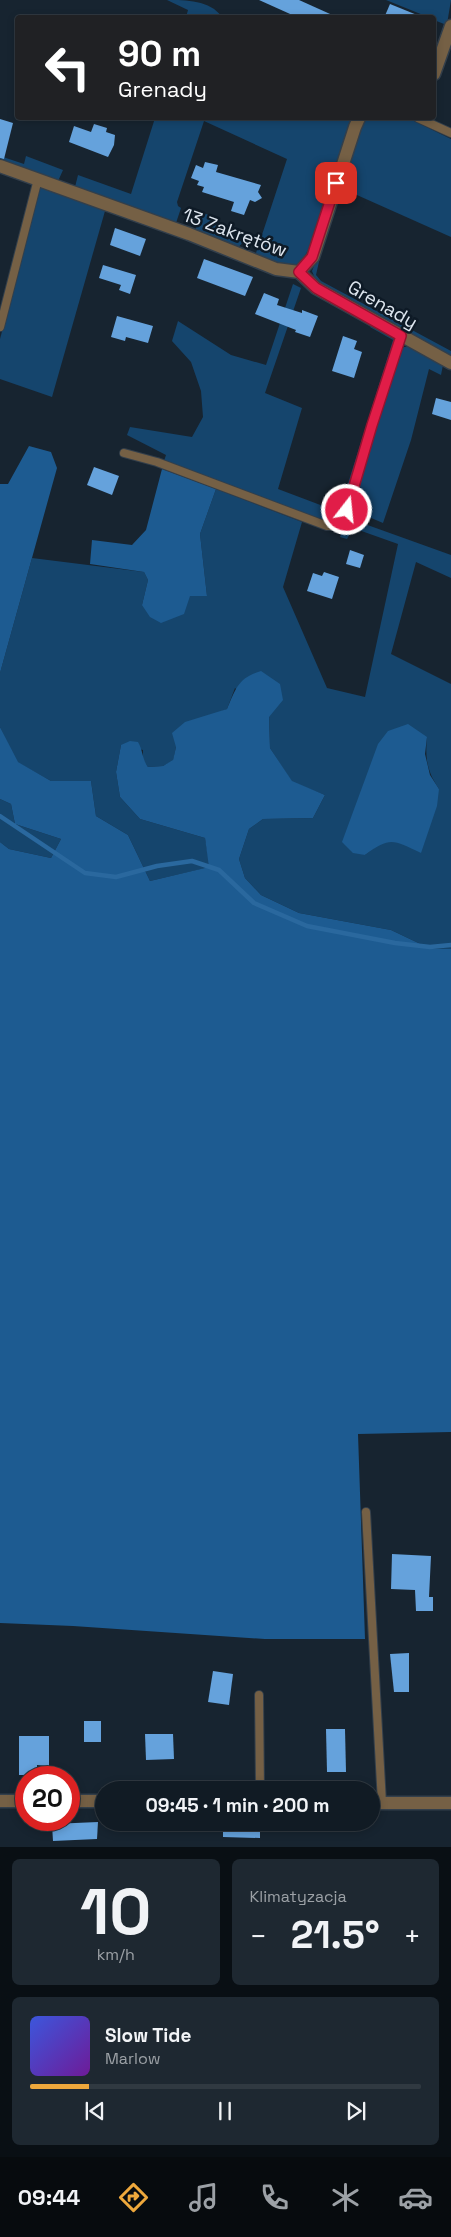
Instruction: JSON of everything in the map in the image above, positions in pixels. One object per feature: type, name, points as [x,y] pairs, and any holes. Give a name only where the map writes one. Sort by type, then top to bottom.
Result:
[{"type":"street","points":[[436,68],[451,26]]},
{"type":"street","name":"13 Zakrętów","points":[[0,166],[276,269],[299,272],[312,257],[358,120]]},
{"type":"street","name":"Grenady","points":[[299,272],[316,288],[451,363]]},
{"type":"street","points":[[0,1801],[15,1801]]},
{"type":"street","points":[[80,1801],[95,1801]]},
{"type":"street","points":[[380,1803],[451,1803]]},
{"type":"lane","points":[[422,120],[451,133]]},
{"type":"lane","points":[[0,327],[38,179]]},
{"type":"lane","points":[[124,453],[157,462],[327,526],[336,526],[343,520],[347,510],[401,336]]},
{"type":"lane","points":[[366,1512],[376,1781]]},
{"type":"lane","points":[[259,1694],[260,1781]]},
{"type":"shaded area","points":[[167,0],[197,2],[211,7],[220,15],[187,15],[188,10]]},
{"type":"shaded area","points":[[386,0],[451,0],[447,24],[438,45],[444,24],[436,21],[436,15],[423,15]]},
{"type":"shaded area","points":[[154,120],[354,120],[311,243],[303,258],[295,266],[286,267],[255,256],[287,159],[204,121],[177,202],[181,208],[176,223],[75,187],[78,175],[131,194]]},
{"type":"shaded area","points":[[366,120],[412,120],[451,139],[451,237],[339,187],[359,128]]},
{"type":"shaded area","points":[[0,156],[24,164],[26,156],[63,170],[56,181],[0,160]]},
{"type":"shaded area","points":[[42,186],[104,208],[105,211],[52,397],[0,379],[0,339],[39,188]]},
{"type":"shaded area","points":[[201,212],[219,219],[215,232],[243,242],[237,249],[195,231]]},
{"type":"shaded area","points":[[323,244],[316,275],[321,281],[451,351],[451,359],[316,281],[312,271]]},
{"type":"shaded area","points":[[293,284],[301,288],[265,393],[302,408],[278,489],[339,512],[393,340],[370,327],[373,326],[393,337],[395,343],[341,516],[333,522],[325,521],[164,461],[166,455],[127,435],[130,427],[192,437],[203,417],[201,391],[191,362],[172,341],[178,321],[231,355],[266,365]]},
{"type":"shaded area","points":[[404,347],[410,347],[443,365],[441,375],[429,369],[411,440],[383,523],[357,512],[353,502],[400,350]]},
{"type":"shaded area","points":[[29,446],[51,452],[57,468],[0,673],[0,484],[8,484]]},
{"type":"shaded area","points":[[162,469],[216,489],[200,534],[207,596],[190,596],[184,614],[161,623],[150,617],[142,605],[148,580],[144,572],[90,564],[92,540],[132,545],[146,530]]},
{"type":"shaded area","points":[[216,489],[302,522],[283,587],[327,688],[365,697],[398,544],[353,528],[347,539],[340,537],[348,518],[451,555],[451,578],[416,562],[391,654],[451,684],[451,949],[431,949],[391,930],[299,913],[261,895],[245,878],[239,859],[249,829],[263,819],[313,818],[325,795],[292,782],[270,748],[269,717],[235,688],[227,709],[208,717],[176,747],[173,761],[163,766],[148,767],[143,760],[143,750],[121,745],[116,772],[120,797],[140,819],[205,838],[210,867],[150,881],[128,835],[96,816],[91,781],[51,781],[17,762],[0,727],[0,673],[32,558],[144,572],[148,580],[142,605],[190,596],[207,596],[200,534]],"holes":[[[427,737],[429,770],[439,789],[398,842],[382,842],[365,855],[343,842],[359,800]]]},
{"type":"shaded area","points":[[261,671],[280,684],[283,700],[269,717],[270,748],[292,781],[325,795],[313,818],[263,819],[249,829],[239,859],[245,878],[261,895],[299,913],[391,930],[431,949],[451,949],[451,1432],[358,1434],[365,1639],[265,1639],[0,1623],[0,842],[9,849],[51,858],[61,839],[15,824],[11,804],[0,799],[0,727],[18,762],[51,781],[91,781],[96,816],[128,835],[150,881],[209,867],[205,838],[140,819],[120,797],[116,772],[121,745],[130,741],[138,742],[148,767],[163,766],[173,760],[176,747],[172,733],[185,722],[227,709],[239,685],[247,677]]},
{"type":"shaded area","points":[[408,724],[427,737],[425,754],[430,775],[439,789],[437,806],[421,853],[392,842],[381,845],[365,855],[353,853],[342,842],[378,744],[388,731]]},
{"type":"shaded area","points":[[0,799],[11,804],[15,824],[61,839],[51,858],[9,849],[0,842]]},
{"type":"building","points":[[259,0],[299,0],[332,15],[292,15]]},
{"type":"building","points":[[390,4],[417,15],[385,15]]},
{"type":"building","points":[[0,119],[13,123],[4,159],[0,158]]},
{"type":"building","points":[[94,124],[107,128],[106,132],[115,135],[114,145],[108,157],[69,142],[74,126],[91,132]]},
{"type":"building","points":[[205,162],[218,165],[216,172],[261,185],[258,192],[262,198],[255,202],[250,200],[244,215],[231,211],[234,202],[202,192],[204,187],[197,185],[199,181],[191,178],[196,165],[203,168]]},
{"type":"building","points":[[115,228],[146,239],[140,256],[110,245]]},
{"type":"building","points":[[204,259],[253,277],[245,296],[197,278]]},
{"type":"building","points":[[103,265],[136,275],[130,294],[119,290],[121,285],[99,278]]},
{"type":"building","points":[[264,293],[279,299],[277,305],[302,313],[302,310],[318,316],[310,337],[255,314]]},
{"type":"building","points":[[117,316],[153,326],[148,343],[126,337],[125,341],[111,337]]},
{"type":"building","points":[[343,336],[357,341],[354,349],[362,352],[354,378],[332,371]]},
{"type":"building","points":[[436,398],[451,402],[451,420],[432,414]]},
{"type":"building","points":[[94,467],[119,476],[112,495],[87,485]]},
{"type":"building","points":[[350,550],[364,555],[360,568],[346,564]]},
{"type":"building","points":[[324,572],[339,577],[332,599],[307,591],[313,573],[322,576]]},
{"type":"building","points":[[392,1554],[431,1556],[429,1597],[433,1597],[433,1611],[416,1611],[415,1590],[391,1589]]},
{"type":"building","points":[[409,1653],[409,1692],[394,1692],[390,1654]]},
{"type":"building","points":[[213,1671],[233,1674],[229,1705],[208,1702]]},
{"type":"building","points":[[84,1721],[101,1721],[101,1742],[84,1742]]},
{"type":"building","points":[[326,1729],[345,1729],[346,1772],[327,1772]]},
{"type":"building","points":[[145,1734],[173,1734],[174,1759],[146,1760]]},
{"type":"building","points":[[19,1736],[49,1736],[49,1766],[19,1766]]},
{"type":"building","points":[[95,1822],[97,1839],[53,1841],[52,1831],[80,1831],[80,1823]]},
{"type":"building","points":[[223,1831],[260,1831],[260,1838],[223,1837]]},
{"type":"waterway","points":[[0,816],[85,873],[116,877],[157,866],[192,861],[219,870],[254,903],[307,926],[395,943],[430,947],[451,945]]},
{"type":"route","points":[[336,183],[312,257],[308,264],[299,272],[316,288],[401,336],[347,510]]}]
